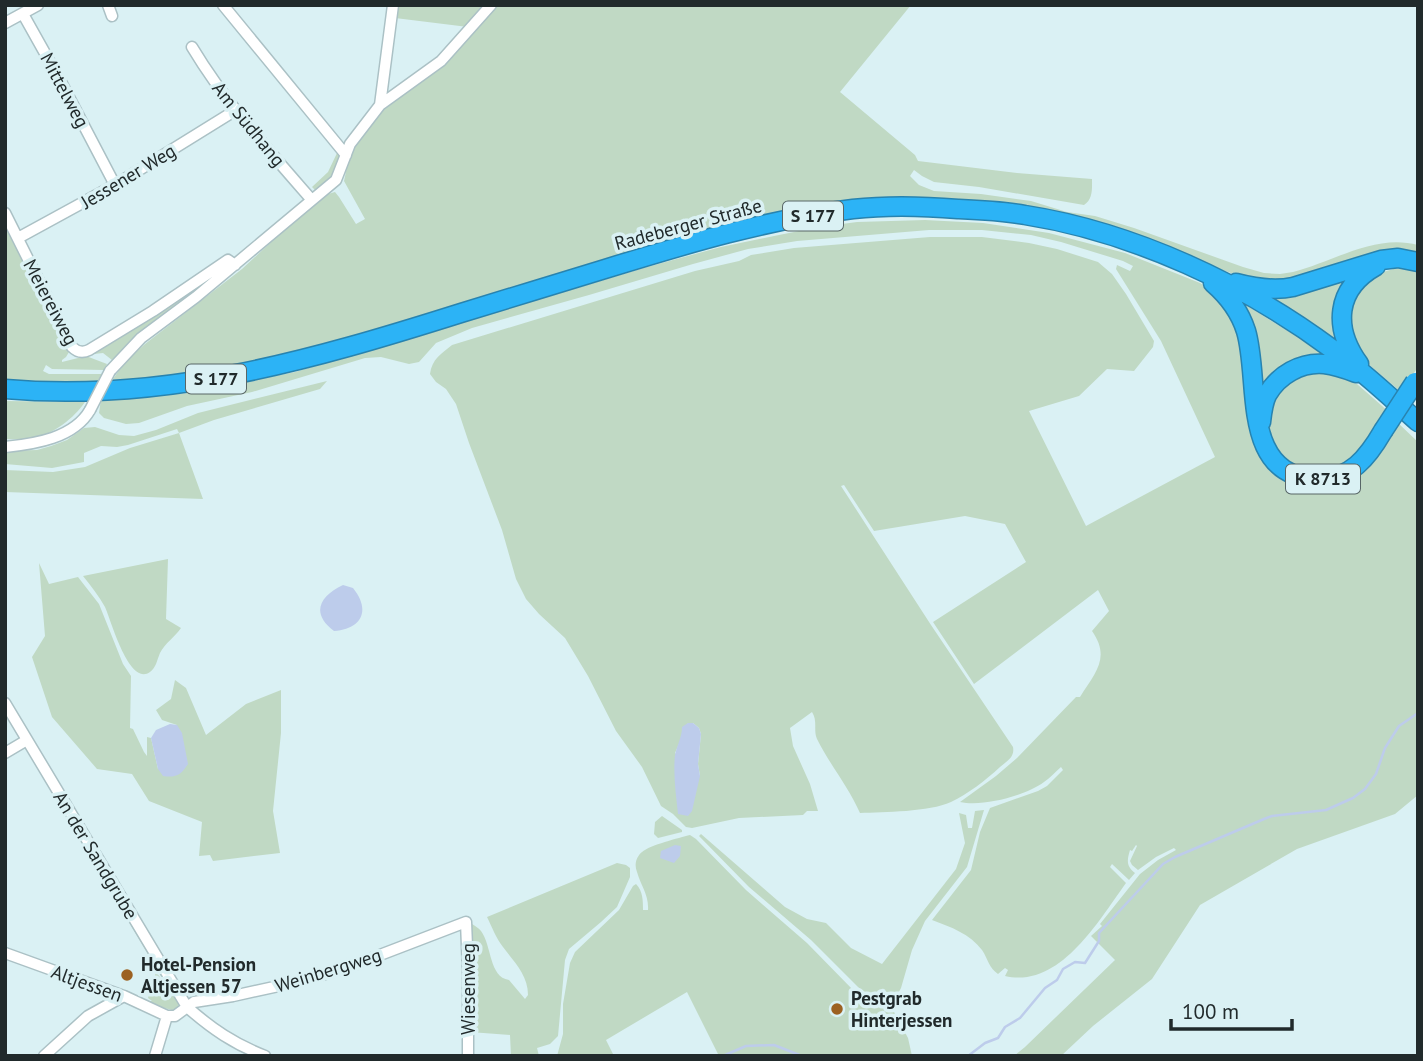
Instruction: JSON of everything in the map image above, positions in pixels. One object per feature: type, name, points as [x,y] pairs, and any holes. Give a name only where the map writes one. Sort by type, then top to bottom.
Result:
[{"type":"highway","name":"Radeberger Straße","points":[[5,389],[87,391],[136,388],[216,379],[289,364],[717,237],[777,222],[852,209],[927,206],[1002,212],[1044,219],[1115,237],[1197,269]]},
{"type":"highway","points":[[1372,380],[1346,344],[1341,315],[1346,298],[1363,275],[1398,258]]},
{"type":"highway","points":[[1216,278],[1245,286],[1282,289],[1381,260],[1398,258],[1418,262]]},
{"type":"highway","name":"S 177","points":[[1197,269],[1237,289],[1309,332],[1372,380],[1418,422]]},
{"type":"highway","points":[[1197,269],[1222,291],[1241,318],[1249,344],[1254,405],[1261,436]]},
{"type":"highway","points":[[1261,436],[1266,396],[1279,380],[1290,372],[1323,364],[1372,380]]},
{"type":"highway","name":"K 8713","points":[[1261,436],[1275,461],[1299,477],[1337,477],[1355,468],[1368,455],[1416,380]]},
{"type":"street","points":[[5,23],[38,5]]},
{"type":"street","points":[[108,5],[112,16]]},
{"type":"street","points":[[223,5],[346,155]]},
{"type":"street","points":[[380,105],[393,5]]},
{"type":"street","points":[[5,447],[49,440],[86,417],[110,371],[141,338],[235,265],[336,180],[351,144],[380,105],[441,61],[491,5]]},
{"type":"street","name":"Mittelweg","points":[[23,14],[115,185]]},
{"type":"street","name":"Am Südhang","points":[[192,47],[236,110],[311,199]]},
{"type":"street","name":"Jessener Weg","points":[[18,238],[115,185],[236,110]]},
{"type":"street","name":"Meiereiweg","points":[[5,213],[72,347],[79,351],[86,352],[228,260],[235,265]]},
{"type":"street","name":"An der Sandgrube","points":[[5,703],[187,1007]]},
{"type":"street","points":[[5,753],[27,740]]},
{"type":"street","name":"Weinbergweg","points":[[187,1007],[194,1002],[297,982],[346,968],[466,922]]},
{"type":"street","name":"Wiesenweg","points":[[466,922],[468,1056]]},
{"type":"street","name":"Altjessen","points":[[5,953],[124,996],[167,1016]]},
{"type":"street","points":[[44,1056],[88,1016],[124,996]]},
{"type":"street","points":[[155,1056],[167,1016],[175,1016],[187,1007],[232,1042],[265,1056]]},
{"type":"green space","points":[[397,5],[488,5],[468,27],[395,18]]},
{"type":"green space","points":[[494,5],[911,5],[840,92],[915,155],[918,161],[1092,179],[1090,197],[1084,205],[934,182],[914,170],[910,176],[919,185],[934,191],[1031,201],[1067,212],[1095,216],[1264,273],[1293,272],[1354,250],[1386,243],[1418,245],[1418,255],[1307,279],[1261,284],[1111,227],[891,199],[434,314],[284,356],[182,375],[111,382],[124,363],[145,344],[242,269],[321,196],[335,192],[356,224],[365,219],[344,181],[353,148],[381,109],[442,62]]},
{"type":"green space","points":[[338,151],[340,159],[330,179],[316,191],[312,187],[328,172]]},
{"type":"green space","points":[[925,220],[983,223],[1049,233],[1125,253],[1200,283],[1219,295],[1235,318],[1264,455],[1324,484],[1397,422],[1418,442],[1418,795],[1395,814],[1297,849],[1200,905],[1152,979],[1093,1026],[1061,1056],[1014,1056],[1115,960],[1091,936],[1102,926],[1100,924],[1140,874],[1176,850],[1174,848],[1156,857],[1138,870],[1130,861],[1136,845],[1130,850],[1128,857],[1128,863],[1135,873],[1129,880],[1112,864],[1110,867],[1126,883],[1076,948],[1043,972],[1025,977],[1005,976],[1008,970],[1005,968],[998,974],[982,950],[966,935],[932,920],[971,870],[980,832],[990,808],[1038,791],[1063,770],[1061,767],[1044,782],[1015,796],[992,802],[960,802],[1017,758],[1076,697],[1080,697],[1101,657],[1098,641],[1092,631],[1109,611],[1098,590],[974,684],[933,622],[1026,562],[1005,524],[965,516],[874,531],[844,485],[841,486],[1013,747],[1012,756],[977,786],[951,802],[919,810],[860,813],[817,739],[812,712],[790,728],[793,746],[810,784],[818,811],[807,811],[803,815],[739,818],[686,827],[661,806],[642,767],[616,731],[565,638],[526,599],[516,579],[502,530],[456,404],[446,389],[430,374],[435,361],[452,345],[695,271],[739,261],[751,255],[794,248],[930,237],[982,237],[1057,249],[1098,262],[1112,274],[1154,341],[1153,347],[1134,371],[1107,369],[1079,396],[1029,411],[1086,526],[1215,457],[1161,341],[1116,269],[1117,265],[1130,271],[1133,266],[1061,242],[1031,235],[982,230],[929,230],[797,241],[748,249],[472,328],[436,343],[419,362],[409,364],[381,357],[365,358],[252,392],[187,406],[139,423],[126,424],[104,418],[99,413],[101,399],[188,393],[295,372],[721,247],[857,222]],"holes":[[[688,723],[693,723],[701,734],[698,764],[700,776],[675,753]]]},
{"type":"green space","points":[[5,221],[62,331],[60,334],[69,352],[62,362],[86,356],[107,364],[104,370],[52,369],[46,365],[43,371],[49,374],[102,374],[96,385],[5,381]]},
{"type":"green space","points":[[227,265],[229,267],[140,333],[112,360],[103,353],[94,354],[93,352]]},
{"type":"green space","points":[[1397,268],[1418,271],[1418,367],[1401,392],[1367,363],[1351,338],[1350,304],[1360,288],[1383,272]]},
{"type":"green space","points":[[1356,275],[1344,349],[1260,293]]},
{"type":"green space","points":[[1241,302],[1296,336],[1304,336],[1329,352],[1329,359],[1263,394]]},
{"type":"green space","points":[[1311,370],[1344,377],[1357,384],[1389,412],[1369,443],[1347,465],[1325,473],[1286,464],[1268,438],[1267,412],[1271,402],[1285,382]]},
{"type":"green space","points":[[327,381],[320,389],[179,433],[177,429],[128,445],[101,446],[84,453],[84,462],[52,468],[5,464],[5,451],[37,450],[51,446],[67,440],[84,428],[95,427],[119,435],[134,436],[198,413]]},
{"type":"green space","points":[[5,401],[85,402],[69,419],[41,436],[5,439]]},
{"type":"green space","points":[[179,433],[203,499],[5,492],[5,470],[53,472],[85,467],[130,448]]},
{"type":"green space","points":[[168,559],[166,619],[181,628],[162,649],[152,670],[142,674],[128,661],[105,607],[83,576]]},
{"type":"green space","points":[[39,563],[49,584],[78,577],[99,604],[123,664],[131,676],[130,728],[147,756],[147,737],[151,738],[158,769],[177,725],[162,720],[156,710],[171,699],[175,680],[186,688],[206,735],[246,704],[281,690],[281,733],[273,811],[280,853],[213,861],[210,855],[199,856],[202,822],[149,801],[132,774],[97,769],[52,717],[32,657],[45,636]]},
{"type":"green space","points":[[38,769],[179,1001],[178,1010],[140,1001],[152,1001],[148,998],[156,972],[168,988]]},
{"type":"green space","points":[[984,810],[967,867],[925,921],[912,950],[901,988],[892,1005],[860,989],[811,940],[749,887],[699,836],[701,834],[785,907],[807,919],[826,923],[851,948],[882,964],[956,869],[965,843],[959,813],[966,815],[968,828],[972,828],[975,811]]},
{"type":"green space","points":[[662,816],[682,832],[658,838],[654,834],[655,822]]},
{"type":"green space","points":[[690,835],[746,890],[807,943],[855,992],[876,1005],[893,1010],[908,1038],[912,1056],[719,1056],[687,992],[606,1040],[614,1056],[557,1056],[563,1034],[563,1004],[570,963],[575,952],[619,910],[636,884],[643,900],[643,910],[648,910],[646,895],[636,869],[638,856],[651,847]]},
{"type":"green space","points":[[617,863],[630,868],[630,877],[617,907],[569,949],[565,960],[558,1036],[550,1044],[537,1048],[539,1056],[511,1056],[510,1035],[470,1032],[472,924],[485,937],[498,973],[509,980],[525,999],[528,995],[523,975],[498,940],[487,917]]},
{"type":"water","points":[[343,585],[353,588],[358,596],[362,604],[361,617],[351,627],[334,631],[322,618],[321,605],[329,594]]},
{"type":"water","points":[[688,723],[699,728],[701,734],[698,764],[700,776],[692,811],[688,816],[678,814],[674,770],[682,727]]},
{"type":"water","points":[[170,724],[177,725],[182,733],[188,764],[178,775],[168,777],[163,776],[158,769],[151,738],[156,730]]},
{"type":"water","points":[[675,845],[681,846],[680,856],[674,863],[660,858],[661,851]]},
{"type":"waterway","points":[[968,1056],[985,1043],[998,1038],[1005,1027],[1020,1018],[1045,988],[1057,980],[1063,969],[1075,962],[1085,963],[1099,941],[1099,933],[1163,864],[1272,816],[1326,810],[1353,798],[1365,789],[1376,774],[1385,748],[1399,726],[1418,713]]},
{"type":"waterway","points":[[723,1056],[746,1046],[774,1045],[802,1056]]},
{"type":"place","name":"Hotel-Pension Altjessen 57","points":[[127,975]]},
{"type":"place","name":"Pestgrab Hinterjessen","points":[[837,1009]]}]
